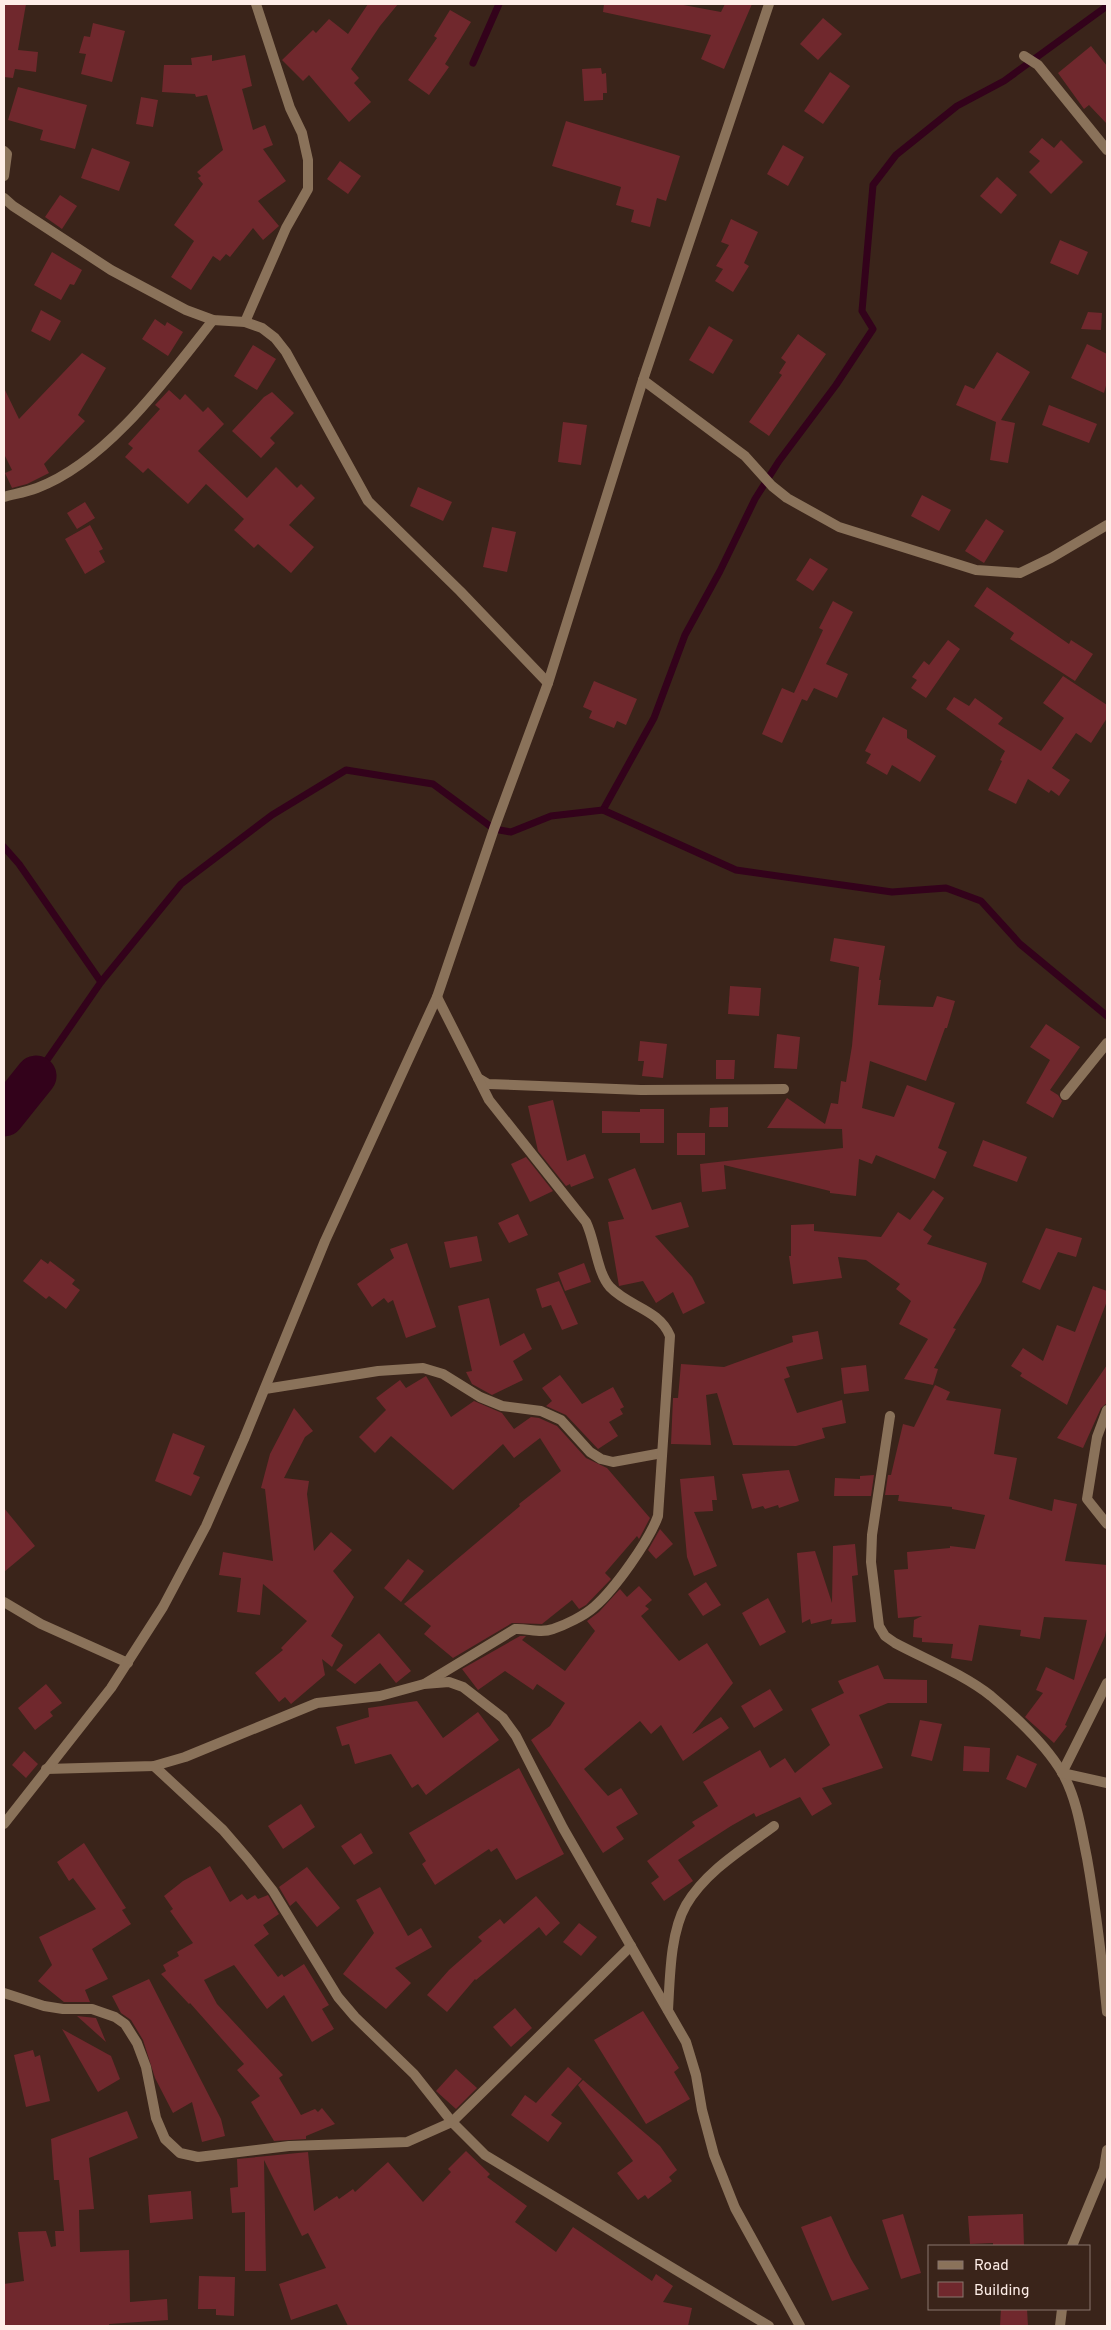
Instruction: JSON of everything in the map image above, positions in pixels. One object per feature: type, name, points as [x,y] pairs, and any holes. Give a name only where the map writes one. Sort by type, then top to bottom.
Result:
[{"type":"street","points":[[245,322],[286,228],[308,189],[308,160],[302,133],[290,108],[256,4]]},
{"type":"street","points":[[4,1824],[112,1688],[163,1607],[206,1526],[325,1241],[437,997],[494,829],[548,683],[643,380],[768,4]]},
{"type":"street","points":[[1024,56],[1038,65],[1107,150]]},
{"type":"street","points":[[4,151],[7,154],[4,176]]},
{"type":"street","points":[[4,198],[13,206],[111,270],[186,310],[213,320],[245,322],[262,328],[275,338],[286,352],[368,501],[460,591],[548,683]]},
{"type":"street","points":[[4,497],[38,488],[78,466],[114,436],[174,369],[213,320]]},
{"type":"street","points":[[643,380],[746,456],[772,486],[787,498],[839,527],[976,570],[1020,573],[1051,558],[1107,525]]},
{"type":"street","points":[[424,1684],[515,1629],[552,1630],[593,1608],[608,1593],[653,1530],[658,1516],[670,1336],[666,1325],[657,1316],[620,1295],[603,1276],[592,1236],[586,1222],[489,1100],[437,997]]},
{"type":"street","points":[[1065,1095],[1107,1043]]},
{"type":"street","points":[[478,1078],[488,1084],[642,1090],[784,1089]]},
{"type":"street","points":[[265,1388],[378,1371],[423,1368],[443,1374],[480,1397],[502,1406],[541,1411],[561,1420],[590,1452],[601,1459],[613,1462],[662,1452]]},
{"type":"street","points":[[1107,1410],[1097,1437],[1087,1499],[1107,1524]]},
{"type":"street","points":[[890,1416],[872,1535],[871,1562],[879,1626],[885,1636],[894,1643],[961,1677],[990,1696],[1042,1747],[1062,1773],[1079,1817],[1097,1915],[1107,2012]]},
{"type":"street","points":[[4,1602],[41,1624],[128,1663]]},
{"type":"street","points":[[46,1769],[154,1766],[185,1757],[318,1703],[380,1696],[424,1684],[449,1682],[463,1687],[503,1718],[516,1736],[562,1828],[686,2042],[696,2075],[702,2110],[714,2155],[735,2208],[800,2326]]},
{"type":"street","points":[[1062,1773],[1107,1683]]},
{"type":"street","points":[[154,1766],[223,1830],[248,1859],[273,1891],[338,1997],[355,2017],[414,2074],[452,2122],[485,2155],[769,2326]]},
{"type":"street","points":[[1062,1773],[1107,1783]]},
{"type":"street","points":[[668,2010],[672,1961],[678,1927],[686,1906],[700,1886],[716,1870],[774,1826]]},
{"type":"street","points":[[4,1993],[44,2006],[63,2009],[92,2009],[115,2017],[125,2024],[137,2043],[146,2067],[156,2118],[165,2139],[180,2153],[198,2157],[289,2146],[407,2142],[452,2122],[631,1946]]},
{"type":"street","points":[[1072,2245],[1104,2169],[1107,2150]]},
{"type":"street","points":[[1060,2326],[1062,2310]]},
{"type":"building","points":[[4,4],[26,4],[18,50],[38,52],[36,72],[15,69],[13,78],[4,77]]},
{"type":"building","points":[[368,4],[398,4],[380,26],[351,69],[359,78],[354,83],[371,102],[349,122],[309,75],[303,81],[282,60],[313,30],[316,33],[329,19],[348,34]]},
{"type":"building","points":[[604,4],[678,4],[721,12],[725,4],[752,4],[724,69],[701,59],[711,35],[603,12]]},
{"type":"building","points":[[450,10],[471,22],[445,64],[449,67],[429,95],[408,80],[437,38],[434,36]]},
{"type":"building","points":[[823,18],[842,34],[818,60],[800,44]]},
{"type":"building","points":[[93,23],[125,31],[112,82],[81,74],[86,54],[79,53],[84,36],[90,37]]},
{"type":"building","points":[[1091,46],[1107,66],[1107,124],[1089,105],[1084,109],[1058,73]]},
{"type":"building","points":[[212,55],[212,61],[245,55],[252,86],[242,89],[253,130],[265,125],[273,145],[263,149],[286,181],[258,201],[279,226],[263,240],[253,228],[230,257],[226,254],[220,261],[213,256],[191,290],[171,277],[194,241],[174,225],[203,184],[198,178],[201,176],[197,172],[223,150],[207,95],[196,97],[195,94],[162,92],[164,65],[192,65],[191,58]]},
{"type":"building","points":[[601,68],[602,74],[606,73],[607,93],[603,93],[603,100],[584,101],[582,69]]},
{"type":"building","points":[[830,72],[850,86],[823,124],[804,111]]},
{"type":"building","points":[[18,87],[87,105],[75,149],[40,140],[43,130],[8,120]]},
{"type":"building","points":[[141,97],[158,100],[153,127],[136,124]]},
{"type":"building","points":[[566,121],[680,156],[666,201],[657,198],[650,227],[631,222],[634,210],[616,205],[621,187],[552,166]]},
{"type":"building","points":[[1042,138],[1054,148],[1061,140],[1083,162],[1051,194],[1029,172],[1040,161],[1029,152]]},
{"type":"building","points":[[783,145],[804,157],[788,186],[767,174]]},
{"type":"building","points":[[92,148],[130,162],[119,191],[81,178]]},
{"type":"building","points":[[340,161],[361,176],[348,194],[327,179]]},
{"type":"building","points":[[997,177],[1017,195],[1001,214],[980,196]]},
{"type":"building","points":[[60,195],[77,206],[62,229],[45,217]]},
{"type":"building","points":[[731,219],[758,232],[744,263],[749,266],[733,292],[715,281],[723,269],[716,266],[729,245],[721,242]]},
{"type":"building","points":[[1060,240],[1088,252],[1078,275],[1050,263]]},
{"type":"building","points":[[52,252],[82,270],[74,285],[70,284],[61,300],[34,285]]},
{"type":"building","points":[[41,310],[61,321],[50,341],[31,331]]},
{"type":"building","points":[[1088,312],[1102,313],[1101,330],[1081,329]]},
{"type":"building","points":[[155,319],[165,326],[167,322],[183,332],[168,356],[142,339]]},
{"type":"building","points":[[709,326],[733,340],[713,374],[689,360]]},
{"type":"building","points":[[798,334],[826,354],[769,436],[749,422],[782,375],[779,373],[786,362],[781,358]]},
{"type":"building","points":[[1087,344],[1107,354],[1107,382],[1104,393],[1071,378]]},
{"type":"building","points":[[253,345],[276,359],[257,390],[234,376]]},
{"type":"building","points":[[997,352],[1030,372],[1001,420],[1015,423],[1008,463],[990,460],[996,422],[956,405],[965,385],[974,389]]},
{"type":"building","points":[[82,353],[106,368],[78,415],[85,421],[44,464],[49,473],[27,484],[12,488],[5,473],[12,470],[4,454],[4,388],[19,419]]},
{"type":"building","points":[[169,390],[180,400],[185,394],[203,412],[208,407],[224,424],[198,451],[247,498],[276,467],[297,488],[301,484],[315,498],[289,525],[314,547],[291,573],[258,544],[254,548],[234,530],[244,519],[206,484],[188,504],[148,468],[143,473],[125,457],[133,448],[128,444],[160,409],[155,405]]},
{"type":"building","points":[[272,392],[294,413],[270,438],[275,443],[261,458],[232,431],[264,397]]},
{"type":"building","points":[[1049,405],[1097,424],[1089,443],[1042,425]]},
{"type":"building","points":[[563,422],[587,425],[581,465],[558,462]]},
{"type":"building","points":[[418,487],[452,502],[443,521],[410,506]]},
{"type":"building","points":[[922,495],[951,510],[939,531],[911,516]]},
{"type":"building","points":[[85,502],[95,518],[77,529],[67,513]]},
{"type":"building","points":[[986,519],[1004,531],[984,563],[965,551]]},
{"type":"building","points":[[90,525],[103,549],[99,551],[105,562],[85,574],[65,539]]},
{"type":"building","points":[[492,527],[516,532],[507,572],[483,567]]},
{"type":"building","points":[[810,558],[828,569],[813,591],[796,580]]},
{"type":"building","points":[[987,587],[1069,644],[1071,640],[1093,654],[1075,681],[1010,639],[1014,633],[974,606]]},
{"type":"building","points":[[833,601],[853,612],[826,664],[848,674],[837,698],[814,688],[807,701],[802,699],[782,743],[762,734],[782,688],[794,693],[823,630],[819,628]]},
{"type":"building","points":[[948,640],[960,649],[926,698],[911,688],[917,680],[912,677],[924,661],[929,665]]},
{"type":"building","points":[[1063,676],[1107,705],[1107,718],[1091,743],[1076,733],[1052,768],[1070,780],[1059,796],[1051,790],[1049,793],[1028,779],[1016,804],[988,790],[1005,751],[946,709],[954,697],[969,706],[975,698],[1003,718],[998,724],[1041,751],[1064,718],[1043,703]]},
{"type":"building","points":[[594,681],[637,699],[626,725],[617,721],[614,728],[589,718],[592,711],[583,707]]},
{"type":"building","points":[[883,717],[907,730],[907,738],[936,756],[920,782],[892,765],[887,775],[866,763],[871,754],[865,751]]},
{"type":"building","points":[[834,938],[885,946],[879,980],[881,980],[878,1005],[933,1007],[937,996],[955,1001],[947,1028],[945,1028],[926,1081],[870,1061],[862,1108],[894,1117],[907,1085],[955,1103],[938,1148],[947,1152],[935,1179],[876,1155],[872,1164],[859,1159],[856,1196],[830,1193],[830,1191],[724,1165],[726,1189],[702,1192],[700,1164],[843,1148],[842,1129],[767,1128],[787,1098],[825,1124],[831,1103],[838,1104],[841,1081],[846,1082],[852,1046],[859,967],[830,961]]},
{"type":"building","points":[[730,986],[761,988],[759,1016],[728,1014]]},
{"type":"building","points":[[1046,1024],[1080,1047],[1050,1090],[1058,1095],[1062,1101],[1053,1118],[1026,1103],[1050,1060],[1030,1047]]},
{"type":"building","points":[[777,1034],[800,1037],[797,1069],[774,1068]]},
{"type":"building","points":[[640,1041],[667,1044],[663,1078],[642,1076],[644,1061],[638,1061]]},
{"type":"building","points":[[716,1060],[735,1060],[734,1079],[716,1079]]},
{"type":"building","points":[[553,1100],[567,1161],[585,1154],[594,1178],[571,1187],[570,1184],[566,1186],[538,1151],[528,1106]]},
{"type":"building","points":[[728,1107],[728,1127],[709,1127],[710,1108]]},
{"type":"building","points":[[640,1109],[664,1109],[664,1143],[640,1143],[640,1133],[602,1133],[602,1111],[640,1112]]},
{"type":"building","points":[[677,1133],[705,1133],[705,1155],[677,1155]]},
{"type":"building","points":[[983,1140],[1027,1157],[1017,1182],[973,1166]]},
{"type":"building","points":[[526,1157],[553,1191],[530,1202],[511,1164]]},
{"type":"building","points":[[635,1168],[652,1210],[681,1202],[689,1227],[655,1236],[692,1277],[705,1303],[683,1314],[673,1292],[656,1303],[643,1281],[619,1286],[608,1222],[624,1219],[608,1179]]},
{"type":"building","points":[[933,1190],[944,1198],[923,1230],[932,1236],[927,1244],[987,1263],[981,1282],[953,1328],[956,1329],[934,1368],[938,1369],[933,1385],[904,1379],[928,1339],[899,1324],[911,1301],[896,1289],[900,1284],[866,1260],[838,1257],[842,1278],[793,1284],[789,1256],[791,1256],[791,1225],[814,1224],[814,1231],[881,1237],[898,1212],[910,1220]]},
{"type":"building","points":[[518,1214],[528,1235],[509,1243],[498,1223]]},
{"type":"building","points":[[1046,1228],[1082,1238],[1076,1257],[1058,1252],[1040,1290],[1022,1282]]},
{"type":"building","points":[[477,1236],[482,1261],[450,1268],[444,1242]]},
{"type":"building","points":[[407,1243],[436,1327],[406,1338],[393,1300],[388,1303],[384,1298],[372,1307],[357,1284],[394,1258],[390,1249]]},
{"type":"building","points":[[41,1259],[48,1264],[50,1261],[75,1280],[72,1284],[80,1290],[66,1309],[49,1296],[46,1299],[23,1281]]},
{"type":"building","points":[[584,1263],[591,1282],[565,1291],[558,1273]]},
{"type":"building","points":[[559,1281],[578,1324],[562,1330],[551,1305],[542,1308],[536,1289]]},
{"type":"building","points":[[1093,1286],[1107,1291],[1107,1301],[1067,1405],[1020,1376],[1022,1373],[1011,1366],[1023,1348],[1043,1361],[1057,1325],[1075,1332]]},
{"type":"building","points":[[489,1298],[500,1346],[524,1333],[532,1349],[513,1361],[523,1380],[492,1395],[472,1384],[466,1372],[472,1371],[458,1306]]},
{"type":"building","points":[[818,1331],[823,1359],[786,1367],[790,1377],[784,1379],[797,1413],[842,1400],[846,1423],[822,1428],[825,1438],[796,1446],[733,1445],[717,1393],[706,1395],[711,1445],[671,1444],[673,1398],[678,1398],[681,1364],[724,1367],[793,1342],[792,1336]]},
{"type":"building","points":[[866,1365],[869,1391],[844,1394],[841,1368]]},
{"type":"building","points":[[1107,1365],[1107,1403],[1101,1408],[1083,1448],[1057,1438]]},
{"type":"building","points":[[560,1375],[582,1404],[613,1387],[624,1407],[620,1409],[623,1414],[609,1422],[618,1436],[598,1449],[566,1415],[546,1406],[552,1401],[542,1388]]},
{"type":"building","points":[[426,1376],[451,1417],[474,1401],[502,1413],[514,1429],[531,1417],[539,1418],[557,1426],[586,1458],[607,1468],[650,1518],[639,1539],[637,1536],[605,1573],[611,1579],[586,1605],[579,1609],[572,1600],[542,1624],[512,1623],[453,1658],[424,1634],[431,1626],[404,1604],[520,1506],[519,1504],[561,1471],[540,1438],[514,1458],[503,1444],[453,1490],[391,1436],[375,1453],[359,1437],[386,1410],[376,1398],[400,1380],[406,1388]]},
{"type":"building","points":[[935,1385],[950,1392],[946,1400],[1001,1409],[994,1454],[1017,1458],[1009,1499],[1052,1511],[1054,1499],[1077,1504],[1065,1561],[1107,1565],[1107,1625],[1105,1636],[1065,1725],[1067,1726],[1054,1743],[1025,1717],[1043,1693],[1036,1690],[1046,1667],[1074,1680],[1087,1620],[1044,1617],[1040,1639],[1020,1636],[1021,1630],[979,1625],[972,1661],[951,1658],[953,1644],[922,1642],[922,1638],[913,1637],[914,1620],[922,1616],[898,1618],[894,1570],[908,1569],[907,1552],[950,1548],[950,1546],[975,1549],[985,1515],[952,1509],[952,1507],[898,1501],[899,1495],[885,1495],[888,1475],[891,1475],[903,1424],[914,1427]]},
{"type":"building","points":[[294,1408],[313,1431],[305,1437],[284,1478],[309,1481],[307,1494],[314,1551],[331,1532],[352,1550],[333,1571],[354,1597],[331,1636],[343,1645],[332,1667],[322,1659],[325,1675],[291,1704],[285,1697],[279,1702],[255,1673],[283,1650],[281,1648],[307,1621],[263,1584],[260,1615],[237,1612],[241,1578],[219,1575],[223,1552],[273,1561],[265,1489],[261,1488],[270,1454]]},
{"type":"building","points":[[173,1433],[205,1446],[193,1474],[200,1477],[191,1496],[155,1481]]},
{"type":"building","points":[[789,1470],[799,1501],[779,1508],[778,1505],[765,1509],[763,1506],[752,1509],[742,1474]]},
{"type":"building","points":[[874,1475],[871,1496],[834,1496],[835,1478],[860,1479],[860,1476]]},
{"type":"building","points":[[714,1476],[717,1500],[712,1500],[713,1511],[694,1512],[717,1566],[694,1576],[687,1557],[680,1479]]},
{"type":"building","points":[[4,1508],[35,1546],[4,1572]]},
{"type":"building","points":[[660,1529],[673,1544],[656,1559],[648,1550]]},
{"type":"building","points":[[855,1544],[858,1575],[852,1576],[856,1622],[831,1624],[832,1619],[811,1624],[810,1619],[802,1623],[797,1553],[815,1551],[832,1603],[833,1546]]},
{"type":"building","points":[[408,1559],[424,1571],[401,1602],[384,1588]]},
{"type":"building","points":[[706,1582],[721,1605],[703,1616],[688,1594]]},
{"type":"building","points":[[639,1586],[652,1600],[645,1606],[649,1609],[641,1616],[679,1661],[707,1643],[733,1683],[692,1734],[721,1717],[729,1728],[683,1761],[661,1725],[651,1734],[640,1721],[584,1769],[608,1796],[621,1788],[638,1814],[616,1827],[624,1839],[603,1853],[531,1740],[550,1726],[565,1703],[537,1684],[533,1690],[505,1671],[478,1690],[462,1669],[520,1636],[526,1636],[522,1640],[565,1671],[595,1631],[587,1621],[599,1612],[620,1589],[627,1597]]},
{"type":"building","points":[[768,1598],[786,1632],[760,1646],[742,1613]]},
{"type":"building","points":[[379,1633],[411,1671],[396,1683],[380,1663],[355,1684],[336,1670]]},
{"type":"building","points":[[878,1665],[884,1679],[927,1680],[927,1703],[888,1703],[859,1715],[883,1768],[822,1788],[832,1804],[812,1816],[800,1797],[756,1817],[754,1813],[731,1826],[678,1860],[693,1881],[664,1901],[651,1883],[659,1877],[647,1861],[695,1826],[692,1822],[718,1806],[703,1782],[760,1750],[770,1768],[785,1758],[795,1773],[830,1745],[811,1709],[844,1693],[838,1681]]},
{"type":"building","points":[[46,1684],[62,1703],[50,1712],[53,1716],[35,1730],[18,1708]]},
{"type":"building","points":[[770,1689],[783,1710],[754,1728],[741,1706]]},
{"type":"building","points":[[417,1701],[443,1738],[478,1712],[499,1740],[426,1795],[418,1784],[412,1788],[391,1754],[355,1764],[349,1744],[342,1746],[336,1727],[369,1717],[368,1708]]},
{"type":"building","points":[[920,1720],[942,1724],[932,1761],[911,1756]]},
{"type":"building","points":[[964,1746],[990,1748],[989,1772],[963,1771]]},
{"type":"building","points":[[24,1751],[38,1764],[26,1778],[12,1765]]},
{"type":"building","points":[[1017,1755],[1037,1764],[1026,1788],[1006,1779]]},
{"type":"building","points":[[519,1768],[564,1854],[516,1880],[497,1848],[491,1852],[489,1849],[435,1885],[422,1864],[426,1861],[409,1833]]},
{"type":"building","points":[[301,1804],[315,1827],[283,1849],[268,1826]]},
{"type":"building","points":[[361,1833],[373,1853],[354,1865],[341,1846]]},
{"type":"building","points":[[84,1843],[126,1908],[122,1910],[131,1924],[92,1949],[108,1979],[85,1990],[90,2002],[64,2002],[38,1981],[52,1965],[39,1937],[96,1909],[73,1878],[69,1881],[57,1862]]},
{"type":"building","points":[[210,1866],[230,1902],[242,1894],[247,1900],[255,1895],[258,1899],[268,1895],[279,1914],[263,1925],[269,1934],[254,1945],[278,1977],[282,1974],[284,1977],[304,1964],[329,2005],[322,2009],[334,2029],[312,2042],[284,1995],[267,2009],[234,1965],[204,1980],[217,2004],[283,2075],[279,2078],[301,2115],[315,2109],[318,2112],[322,2108],[335,2124],[306,2136],[306,2139],[274,2141],[251,2102],[260,2096],[237,2070],[244,2064],[190,2003],[161,1974],[166,1971],[163,1965],[179,1956],[177,1952],[193,1943],[170,1911],[173,1909],[164,1896],[183,1881]]},
{"type":"building","points":[[307,1867],[340,1908],[317,1927],[296,1901],[290,1906],[279,1887]]},
{"type":"building","points":[[380,1887],[408,1936],[421,1928],[432,1947],[395,1968],[411,1983],[386,2009],[343,1974],[374,1933],[356,1900]]},
{"type":"building","points":[[536,1896],[560,1923],[546,1936],[539,1927],[475,1979],[447,2012],[427,1995],[449,1970],[482,1941],[478,1937],[500,1919],[504,1924]]},
{"type":"building","points":[[579,1923],[597,1937],[581,1956],[563,1942]]},
{"type":"building","points":[[149,1979],[221,2119],[225,2136],[202,2142],[192,2102],[173,2113],[155,2078],[143,2040],[131,2020],[121,2013],[112,1996]]},
{"type":"building","points":[[515,2008],[532,2028],[511,2047],[493,2027]]},
{"type":"building","points":[[643,2011],[679,2068],[674,2072],[690,2099],[646,2124],[594,2040]]},
{"type":"building","points":[[77,2016],[96,2018],[106,2042]]},
{"type":"building","points":[[62,2029],[111,2056],[120,2079],[98,2092]]},
{"type":"building","points":[[33,2050],[35,2057],[40,2055],[50,2101],[26,2107],[14,2055]]},
{"type":"building","points":[[568,2067],[582,2079],[551,2115],[562,2123],[548,2142],[511,2115],[525,2095],[536,2103]]},
{"type":"building","points":[[456,2069],[477,2088],[456,2109],[436,2091]]},
{"type":"building","points":[[583,2080],[660,2146],[677,2170],[669,2177],[672,2181],[648,2199],[645,2195],[638,2200],[617,2173],[633,2161],[578,2085]]},
{"type":"building","points":[[127,2111],[138,2138],[89,2158],[94,2209],[79,2210],[80,2252],[129,2250],[130,2302],[167,2299],[168,2320],[109,2324],[109,2326],[4,2326],[4,2284],[24,2281],[18,2232],[46,2231],[51,2247],[56,2246],[55,2231],[64,2231],[59,2180],[54,2180],[51,2139]]},
{"type":"building","points":[[466,2151],[490,2174],[487,2177],[527,2206],[515,2222],[556,2252],[573,2227],[652,2281],[656,2274],[673,2286],[663,2302],[692,2308],[688,2326],[348,2326],[337,2304],[291,2320],[279,2284],[326,2268],[308,2233],[302,2236],[264,2160],[266,2271],[245,2271],[245,2212],[232,2213],[230,2188],[238,2187],[237,2159],[308,2152],[314,2211],[337,2196],[339,2199],[353,2189],[355,2192],[388,2162],[423,2202],[451,2172],[448,2169]]},
{"type":"building","points":[[191,2191],[193,2219],[150,2223],[148,2195]]},
{"type":"building","points":[[903,2214],[921,2273],[901,2279],[882,2220]]},
{"type":"building","points":[[1023,2214],[1024,2245],[970,2244],[968,2216]]},
{"type":"building","points":[[831,2216],[851,2259],[869,2289],[832,2301],[801,2227]]},
{"type":"building","points":[[199,2276],[235,2277],[234,2316],[216,2315],[216,2309],[198,2309]]},
{"type":"building","points":[[1001,2310],[1027,2310],[1028,2326],[1000,2326]]},
{"type":"waterway","points":[[473,63],[499,4]]},
{"type":"waterway","points":[[603,810],[654,718],[685,635],[720,571],[755,499],[779,461],[836,385],[873,329],[862,311],[873,185],[896,155],[957,106],[1004,81],[1107,6]]},
{"type":"waterway","points":[[36,1076],[101,982],[181,884],[272,815],[346,770],[433,784],[494,829],[511,832],[551,816],[603,810],[736,870],[892,892],[946,888],[981,901],[1020,944],[1107,1016]]},
{"type":"waterway","points":[[4,847],[19,864],[101,982]]},
{"type":"waterway","points":[[4,1116],[36,1076]]}]
